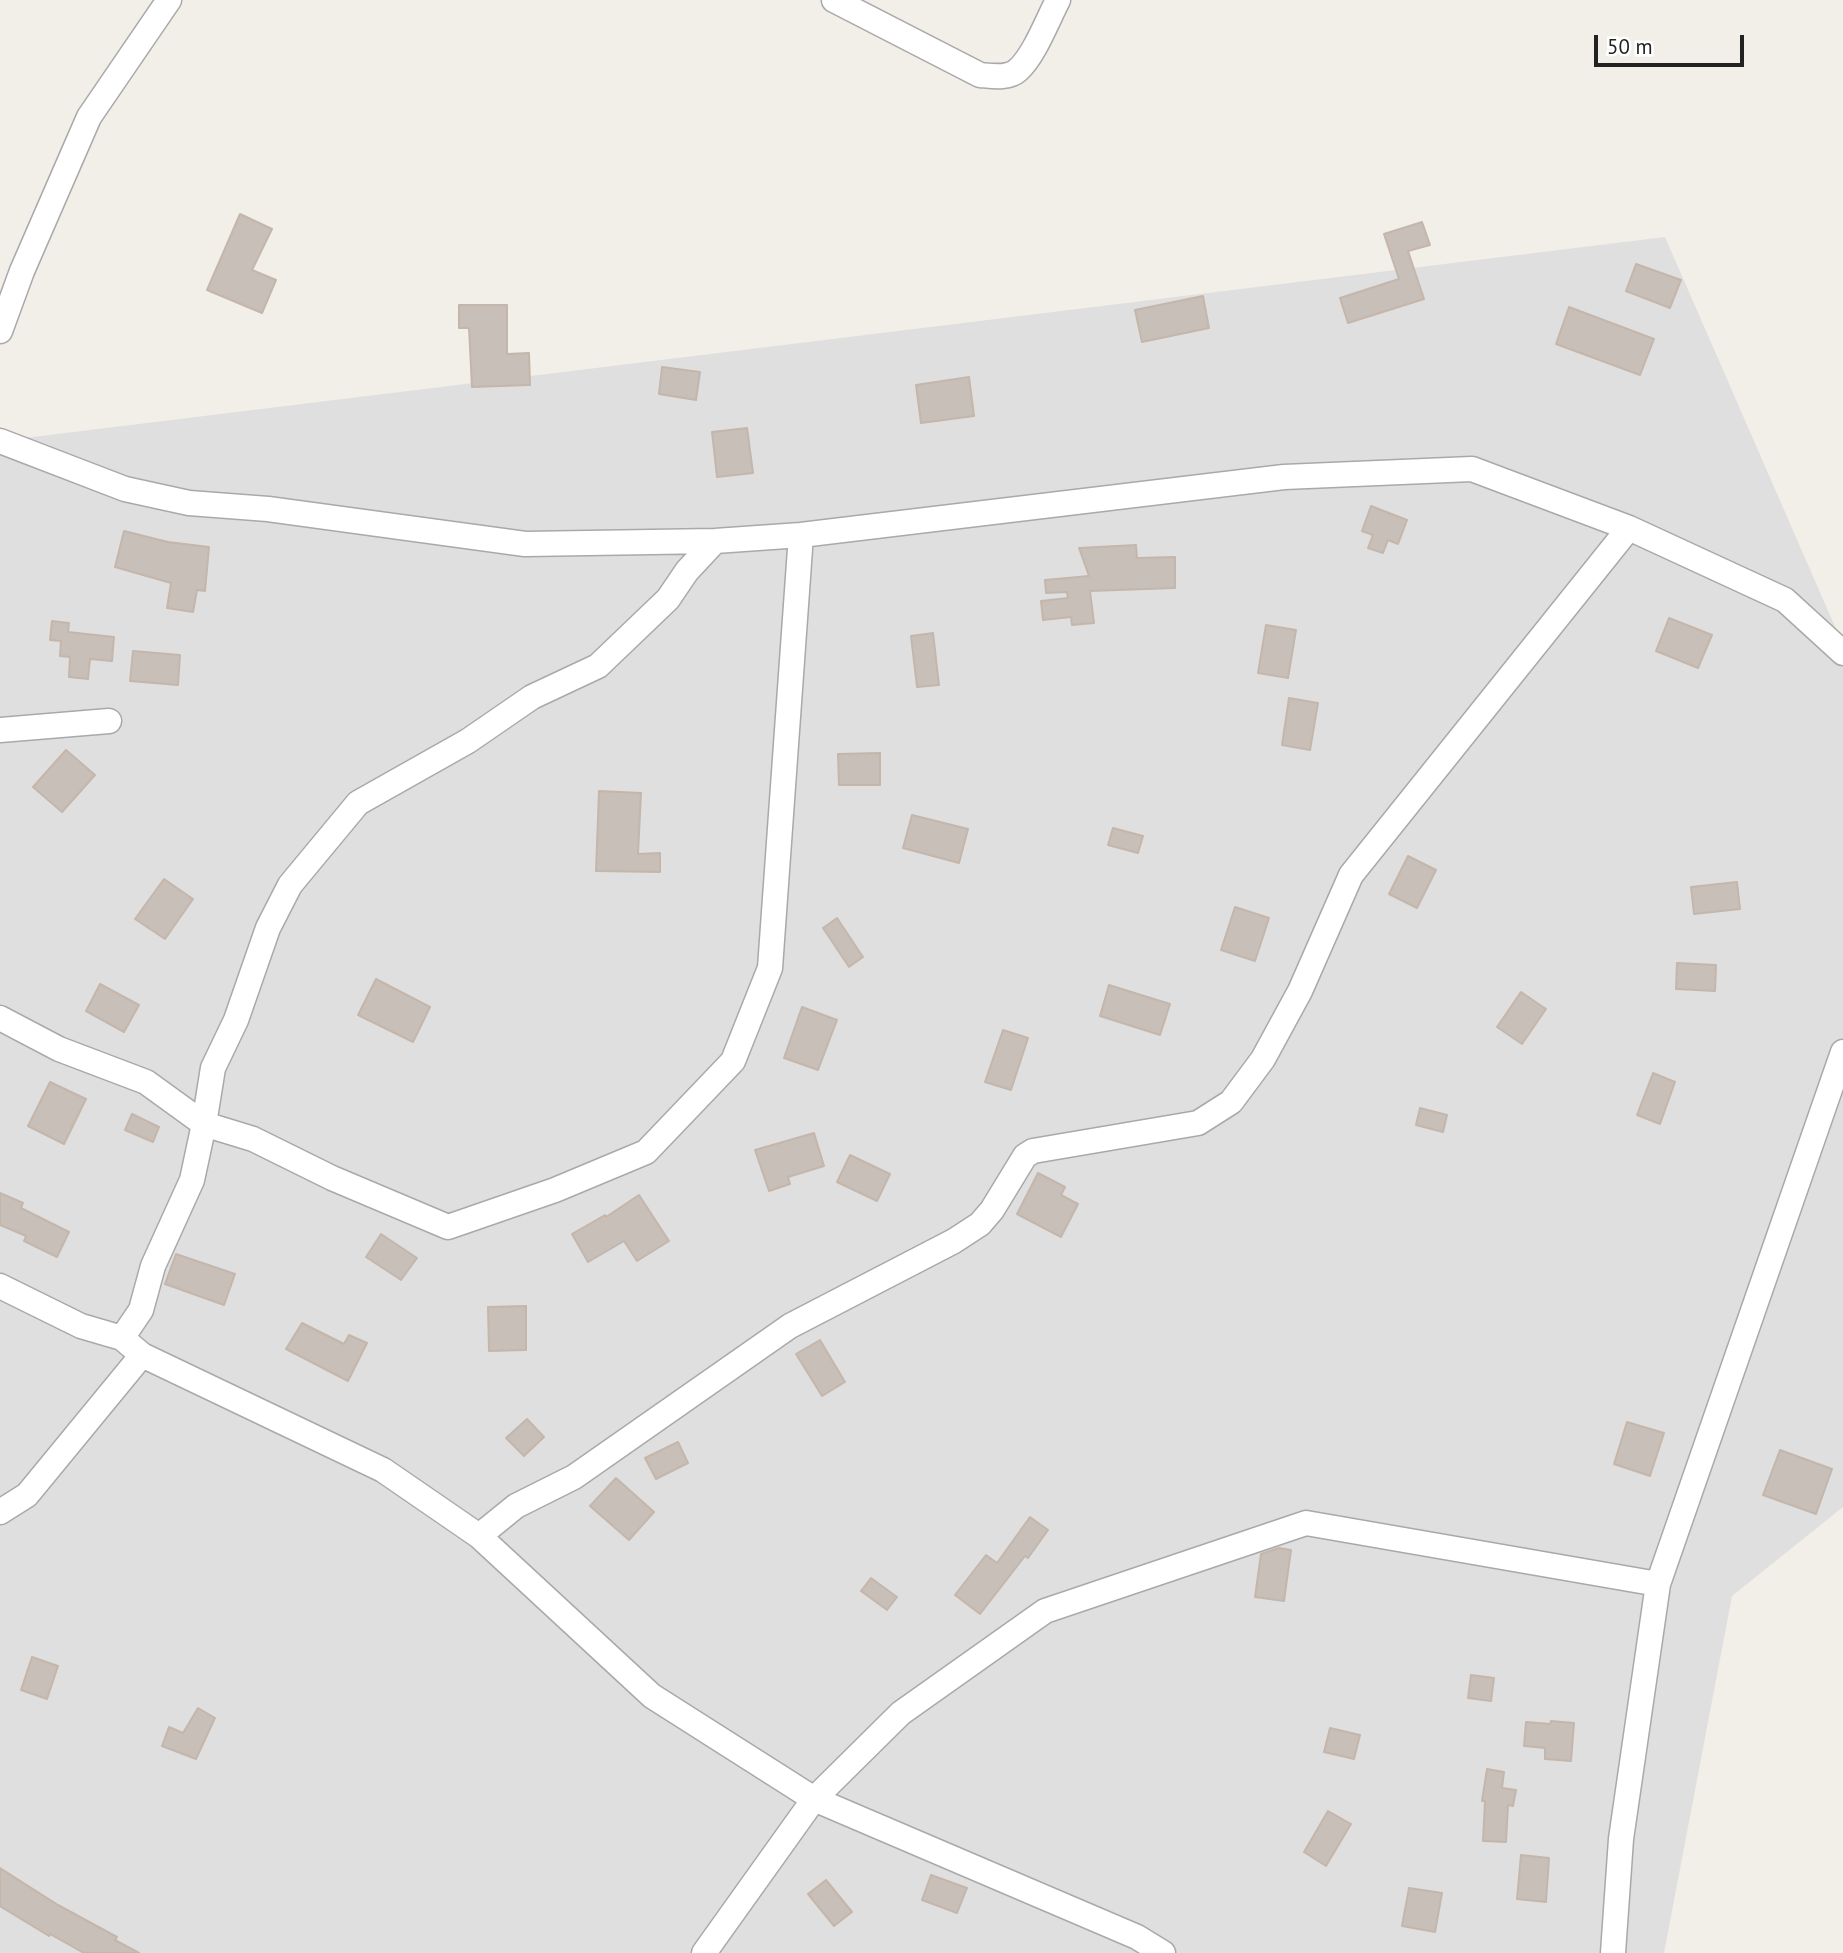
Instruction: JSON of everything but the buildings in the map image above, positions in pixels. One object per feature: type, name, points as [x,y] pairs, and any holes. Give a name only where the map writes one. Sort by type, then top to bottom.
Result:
[{"type":"street","points":[[0,331],[22,271],[89,117],[169,0]]},
{"type":"street","points":[[834,0],[980,75],[1001,77],[1017,71],[1036,44],[1058,0]]},
{"type":"street","points":[[0,441],[125,489],[189,503],[268,509],[525,544],[715,541],[801,535],[1284,477],[1472,469],[1629,528],[1785,600],[1843,653]]},
{"type":"street","points":[[479,1536],[516,1507],[574,1476],[790,1326],[954,1241],[979,1224],[992,1210],[1025,1156],[1034,1151],[1199,1123],[1231,1102],[1263,1059],[1300,991],[1351,875],[1629,528]]},
{"type":"street","points":[[0,1018],[59,1049],[146,1082],[204,1124],[253,1139],[332,1178],[448,1227],[555,1190],[646,1152],[733,1061],[770,968],[801,535]]},
{"type":"street","points":[[122,1338],[141,1310],[153,1266],[192,1180],[214,1068],[236,1020],[268,928],[290,885],[358,803],[468,741],[532,697],[598,666],[667,599],[687,570],[715,541]]},
{"type":"street","points":[[0,730],[109,722]]},
{"type":"street","points":[[1613,1953],[1620,1839],[1658,1584],[1843,1052]]},
{"type":"street","points":[[0,1286],[81,1326],[122,1338],[142,1355],[383,1470],[479,1536],[652,1696],[814,1799],[1138,1937],[1163,1953]]},
{"type":"street","points":[[0,1512],[27,1495],[142,1355]]},
{"type":"street","points":[[704,1953],[814,1799],[901,1713],[1045,1611],[1306,1523],[1658,1584]]},
{"type":"shaded area","points":[[1665,237],[1843,645],[1843,1507],[1732,1596],[1664,1953],[0,1953],[0,441]]}]
